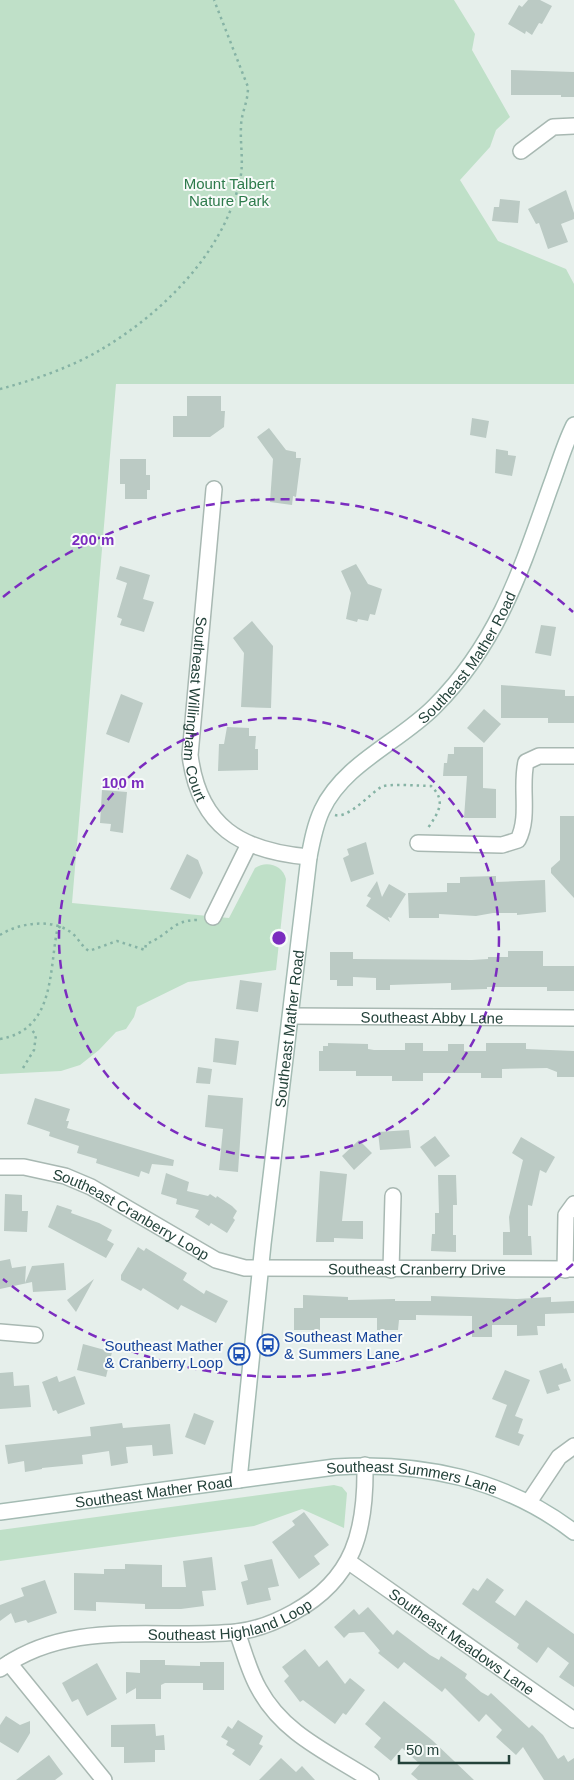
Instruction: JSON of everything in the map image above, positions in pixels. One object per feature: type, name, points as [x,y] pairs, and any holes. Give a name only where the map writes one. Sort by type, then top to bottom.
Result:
[{"type":"street","points":[[521,151],[553,127],[574,126]]},
{"type":"street","name":"Southeast Mather Road","points":[[0,1512],[239,1480],[260,1268],[313,836],[322,810],[346,777],[424,716],[453,688],[479,654],[506,606],[574,425]]},
{"type":"street","name":"Southeast Willingham Court","points":[[214,489],[190,755],[193,779],[205,804],[221,826],[249,844],[266,852],[309,857]]},
{"type":"street","points":[[418,843],[502,845],[518,840],[523,830],[523,776],[526,762],[540,756],[574,756]]},
{"type":"street","points":[[213,918],[249,844]]},
{"type":"street","name":"Southeast Abby Lane","points":[[290,1016],[574,1018]]},
{"type":"street","name":"Southeast Cranberry Loop","points":[[0,1167],[24,1168],[65,1176],[91,1187],[216,1260],[245,1268],[260,1268]]},
{"type":"street","points":[[391,1270],[393,1196]]},
{"type":"street","points":[[569,1270],[566,1215],[574,1204]]},
{"type":"street","name":"Southeast Cranberry Drive","points":[[260,1268],[569,1270]]},
{"type":"street","points":[[0,1332],[35,1335]]},
{"type":"street","points":[[529,1502],[559,1457],[574,1446]]},
{"type":"street","name":"Southeast Summers Lane","points":[[239,1480],[365,1465],[408,1467],[456,1476],[485,1484],[529,1502],[574,1532]]},
{"type":"street","name":"Southeast Highland Loop","points":[[5,1666],[65,1639],[109,1634],[237,1632],[282,1619],[303,1607],[323,1592],[349,1562],[362,1524],[365,1503],[365,1465]]},
{"type":"street","name":"Southeast Meadows Lane","points":[[349,1562],[574,1720]]},
{"type":"street","points":[[237,1632],[259,1689],[280,1719],[294,1732],[371,1780]]},
{"type":"street","points":[[5,1666],[104,1780]]},
{"type":"path","points":[[0,389],[23,383],[80,360],[102,349],[139,324],[181,287],[211,246],[231,210],[241,178],[243,152],[240,126],[248,101],[248,86],[214,0]]},
{"type":"path","points":[[322,810],[339,816],[347,813],[382,786],[431,786],[441,800],[441,809],[418,843]]},
{"type":"path","points":[[0,935],[6,931],[34,924],[60,925],[72,932],[89,951],[117,941],[140,950],[145,950],[146,944],[160,939],[181,921],[212,921],[213,918]]},
{"type":"path","points":[[0,1039],[15,1037],[30,1028],[42,1010],[47,994],[57,931],[60,925]]},
{"type":"path","points":[[23,1068],[34,1050],[36,1035],[30,1028]]},
{"type":"green space","name":"Mount Talbert Nature Park","points":[[0,0],[454,0],[475,34],[472,50],[510,117],[496,130],[490,147],[460,180],[498,241],[566,269],[574,284],[574,384],[116,384],[72,903],[229,918],[255,868],[264,864],[274,865],[281,870],[286,879],[276,970],[188,982],[137,1007],[134,1017],[126,1029],[116,1032],[99,1050],[80,1065],[61,1071],[0,1074]]},
{"type":"green space","points":[[334,1485],[342,1487],[347,1493],[344,1528],[302,1509],[254,1526],[0,1561],[0,1530]]},
{"type":"building","points":[[528,0],[540,0],[552,6],[542,24],[539,23],[532,35],[526,31],[525,34],[508,24],[519,5],[522,7]]},
{"type":"building","points":[[511,70],[574,72],[574,97],[561,97],[561,95],[511,95]]},
{"type":"building","points":[[566,190],[574,213],[574,219],[561,224],[568,242],[548,249],[539,223],[536,224],[528,209]]},
{"type":"building","points":[[500,199],[520,201],[518,223],[492,221],[494,207],[499,207]]},
{"type":"building","points":[[187,396],[221,396],[221,411],[225,411],[224,427],[210,437],[173,437],[173,416],[187,416]]},
{"type":"building","points":[[472,418],[489,421],[486,438],[470,435]]},
{"type":"building","points":[[269,428],[286,450],[296,452],[296,458],[301,458],[296,497],[293,496],[292,505],[270,502],[273,459],[257,437]]},
{"type":"building","points":[[496,449],[508,451],[508,455],[516,456],[512,476],[495,473]]},
{"type":"building","points":[[120,459],[146,459],[146,475],[150,475],[150,490],[147,490],[147,499],[125,499],[125,484],[120,484]]},
{"type":"building","points":[[356,564],[368,584],[382,589],[375,615],[370,614],[368,621],[358,619],[357,622],[346,619],[351,593],[341,571]]},
{"type":"building","points":[[120,566],[150,575],[143,599],[154,602],[144,632],[120,625],[122,619],[117,617],[127,583],[116,579]]},
{"type":"building","points":[[252,621],[273,646],[271,708],[241,707],[244,653],[233,638]]},
{"type":"building","points":[[541,625],[556,627],[551,656],[535,653]]},
{"type":"building","points":[[501,685],[565,690],[565,696],[574,696],[574,723],[548,723],[548,718],[501,718]]},
{"type":"building","points":[[121,694],[143,703],[129,743],[106,734]]},
{"type":"building","points":[[484,709],[501,724],[484,743],[467,728]]},
{"type":"building","points":[[227,727],[249,728],[249,736],[256,736],[255,749],[258,749],[258,770],[218,771],[219,744],[224,744]]},
{"type":"building","points":[[454,747],[483,747],[483,788],[496,789],[496,818],[464,818],[467,776],[443,776],[444,763],[447,763],[448,754],[454,754]]},
{"type":"building","points":[[102,790],[127,792],[123,833],[110,831],[111,824],[100,823]]},
{"type":"building","points":[[560,816],[574,816],[574,898],[551,873],[551,868],[560,860]]},
{"type":"building","points":[[366,842],[374,874],[351,882],[343,858],[349,855],[347,849]]},
{"type":"building","points":[[187,854],[198,860],[203,873],[190,899],[170,889]]},
{"type":"building","points":[[496,876],[496,882],[545,880],[546,912],[517,915],[517,913],[493,913],[476,916],[439,914],[439,918],[409,918],[408,893],[447,892],[447,883],[460,883],[460,877]]},
{"type":"building","points":[[377,881],[382,897],[389,884],[406,894],[391,918],[388,917],[390,922],[366,906],[371,898],[367,896]]},
{"type":"building","points":[[508,951],[543,951],[543,966],[574,966],[574,991],[547,991],[547,987],[487,987],[487,989],[451,990],[451,983],[390,985],[390,990],[376,990],[376,978],[353,977],[353,986],[337,986],[337,980],[330,980],[330,952],[353,952],[353,959],[472,960],[488,959],[488,957],[508,957]]},
{"type":"building","points":[[240,980],[262,983],[258,1012],[236,1009]]},
{"type":"building","points":[[215,1038],[239,1041],[236,1065],[213,1062]]},
{"type":"building","points":[[328,1043],[368,1044],[368,1049],[374,1050],[405,1050],[405,1043],[423,1043],[423,1051],[448,1051],[448,1044],[464,1044],[464,1051],[486,1051],[486,1043],[526,1043],[526,1049],[574,1051],[574,1077],[557,1077],[557,1072],[547,1068],[502,1069],[502,1078],[481,1078],[481,1073],[423,1073],[423,1081],[392,1081],[392,1076],[356,1076],[356,1071],[319,1071],[319,1051],[323,1051],[323,1046],[328,1046]]},
{"type":"building","points":[[198,1067],[212,1069],[210,1084],[196,1083]]},
{"type":"building","points":[[208,1095],[243,1098],[238,1172],[219,1170],[223,1129],[205,1127]]},
{"type":"building","points":[[35,1098],[70,1109],[66,1121],[69,1121],[67,1128],[174,1160],[173,1166],[152,1164],[149,1174],[141,1171],[139,1177],[96,1163],[97,1159],[77,1153],[79,1146],[49,1136],[50,1132],[27,1124]]},
{"type":"building","points":[[409,1130],[411,1148],[380,1150],[378,1132]]},
{"type":"building","points":[[435,1136],[450,1156],[435,1167],[420,1147]]},
{"type":"building","points":[[521,1137],[555,1157],[546,1173],[540,1170],[532,1206],[528,1205],[528,1236],[531,1236],[532,1255],[503,1255],[503,1232],[510,1232],[509,1217],[523,1160],[512,1153]]},
{"type":"building","points":[[359,1140],[372,1153],[354,1170],[342,1156]]},
{"type":"building","points":[[320,1171],[347,1174],[342,1221],[363,1221],[363,1239],[334,1238],[334,1242],[316,1242]]},
{"type":"building","points":[[166,1173],[189,1182],[187,1191],[208,1196],[210,1194],[216,1198],[217,1196],[232,1206],[237,1211],[233,1218],[235,1220],[227,1233],[211,1223],[209,1226],[195,1217],[199,1210],[176,1204],[177,1199],[161,1194]]},
{"type":"building","points":[[438,1175],[456,1175],[457,1205],[453,1205],[453,1235],[456,1235],[456,1252],[431,1251],[432,1234],[435,1234],[435,1213],[439,1213]]},
{"type":"building","points":[[5,1194],[22,1195],[22,1211],[28,1211],[27,1232],[4,1231]]},
{"type":"building","points":[[57,1205],[72,1210],[71,1213],[112,1230],[107,1240],[114,1244],[106,1258],[48,1227]]},
{"type":"building","points":[[138,1247],[144,1251],[146,1248],[187,1273],[183,1280],[204,1294],[206,1290],[228,1301],[216,1323],[181,1305],[178,1310],[143,1288],[141,1291],[121,1280],[121,1275]]},
{"type":"building","points":[[10,1259],[12,1268],[26,1266],[25,1283],[32,1266],[64,1263],[66,1290],[33,1292],[32,1282],[0,1289],[0,1261]]},
{"type":"building","points":[[94,1279],[76,1312],[67,1300]]},
{"type":"building","points":[[303,1295],[348,1297],[348,1300],[395,1299],[395,1301],[431,1301],[431,1296],[517,1299],[551,1297],[551,1302],[574,1301],[574,1313],[545,1314],[545,1326],[537,1326],[538,1335],[517,1336],[517,1325],[492,1325],[492,1337],[472,1337],[472,1316],[416,1315],[416,1320],[399,1320],[398,1330],[377,1330],[377,1318],[320,1318],[320,1330],[294,1330],[294,1308],[303,1308]]},
{"type":"building","points":[[83,1344],[112,1352],[106,1377],[77,1370]]},
{"type":"building","points":[[562,1363],[571,1381],[558,1385],[560,1390],[547,1394],[539,1371]]},
{"type":"building","points":[[505,1370],[530,1380],[515,1416],[523,1419],[518,1433],[524,1435],[519,1446],[495,1437],[507,1405],[492,1399]]},
{"type":"building","points":[[13,1372],[14,1386],[29,1385],[31,1407],[0,1409],[0,1373]]},
{"type":"building","points":[[57,1376],[59,1382],[75,1376],[85,1404],[58,1414],[56,1410],[53,1411],[42,1382]]},
{"type":"building","points":[[194,1413],[214,1421],[205,1445],[185,1437]]},
{"type":"building","points":[[122,1423],[123,1428],[170,1424],[173,1454],[153,1456],[152,1445],[126,1447],[128,1463],[111,1466],[109,1451],[82,1455],[83,1464],[42,1468],[25,1472],[24,1461],[8,1464],[5,1445],[91,1436],[90,1427]]},
{"type":"building","points":[[304,1512],[329,1545],[314,1556],[320,1564],[299,1579],[272,1542],[295,1525],[292,1521]]},
{"type":"building","points":[[212,1557],[216,1590],[202,1591],[204,1606],[181,1609],[145,1609],[145,1604],[96,1602],[96,1611],[74,1610],[74,1573],[104,1574],[104,1569],[125,1569],[125,1564],[162,1565],[162,1587],[186,1587],[183,1561]]},
{"type":"building","points":[[272,1559],[279,1586],[268,1588],[271,1600],[247,1605],[241,1582],[248,1580],[244,1565]]},
{"type":"building","points":[[487,1578],[504,1590],[495,1602],[515,1616],[526,1600],[574,1634],[574,1687],[559,1677],[569,1663],[548,1647],[537,1663],[517,1648],[519,1644],[462,1604],[473,1588],[478,1591]]},
{"type":"building","points":[[45,1580],[57,1613],[28,1623],[26,1620],[15,1623],[11,1613],[0,1621],[0,1605],[24,1596],[21,1588]]},
{"type":"building","points":[[368,1607],[393,1635],[397,1630],[430,1655],[439,1660],[441,1656],[467,1674],[465,1678],[481,1692],[488,1696],[491,1693],[529,1728],[532,1725],[543,1735],[558,1759],[564,1755],[568,1762],[574,1758],[574,1780],[544,1780],[523,1747],[516,1755],[496,1737],[502,1730],[486,1714],[479,1722],[445,1688],[442,1692],[404,1662],[398,1669],[378,1653],[380,1651],[364,1632],[349,1633],[344,1638],[334,1627],[354,1609],[359,1615]]},
{"type":"building","points":[[305,1649],[319,1667],[327,1660],[345,1684],[350,1678],[365,1690],[346,1715],[343,1713],[335,1724],[303,1700],[300,1702],[284,1681],[289,1676],[282,1667]]},
{"type":"building","points":[[140,1660],[165,1660],[165,1665],[200,1666],[200,1662],[224,1662],[224,1690],[203,1690],[203,1683],[165,1683],[161,1685],[161,1699],[136,1699],[136,1688],[126,1694],[126,1672],[140,1673]]},
{"type":"building","points":[[97,1663],[117,1699],[87,1716],[78,1699],[72,1702],[62,1683]]},
{"type":"building","points":[[384,1701],[432,1740],[474,1780],[418,1780],[411,1774],[420,1764],[402,1748],[391,1761],[374,1747],[381,1738],[365,1724]]},
{"type":"building","points":[[6,1716],[20,1725],[30,1721],[30,1733],[18,1753],[0,1742],[0,1725]]},
{"type":"building","points":[[238,1720],[263,1736],[259,1744],[263,1746],[250,1766],[232,1754],[235,1750],[226,1745],[228,1741],[221,1737],[228,1726],[232,1729]]},
{"type":"building","points":[[155,1724],[156,1736],[164,1735],[165,1750],[155,1750],[155,1762],[124,1763],[124,1747],[111,1747],[111,1725]]},
{"type":"building","points":[[49,1755],[63,1774],[55,1780],[16,1780]]},
{"type":"building","points":[[281,1758],[296,1772],[302,1766],[315,1780],[259,1780]]},
{"type":"place","name":"Southeast Mather & Summers Lane","points":[[268,1345]]},
{"type":"place","name":"Southeast Mather & Cranberry Loop","points":[[239,1354]]}]
